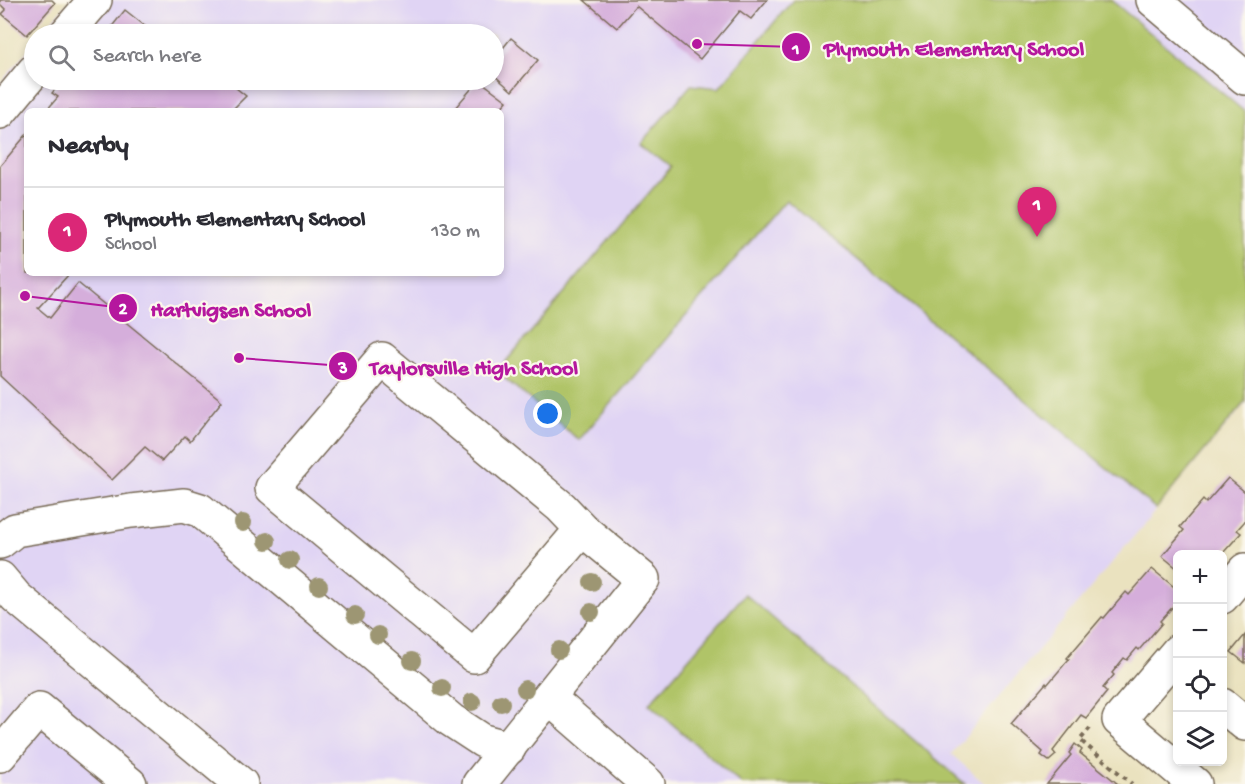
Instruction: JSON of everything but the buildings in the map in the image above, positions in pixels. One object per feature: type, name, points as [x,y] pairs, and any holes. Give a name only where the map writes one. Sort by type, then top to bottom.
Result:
[{"type":"street","points":[[75,24],[95,0]]},
{"type":"street","points":[[1153,0],[1245,78]]},
{"type":"street","points":[[0,112],[24,83]]},
{"type":"street","points":[[479,784],[643,579],[582,529],[561,507],[382,359],[272,488],[474,656],[582,529]]},
{"type":"street","points":[[0,542],[15,530],[131,511],[184,505],[200,510],[451,720],[483,741],[509,748]]},
{"type":"street","points":[[1227,591],[1245,570]]},
{"type":"street","points":[[0,578],[16,597],[241,784]]},
{"type":"street","points":[[1173,657],[1119,720],[1195,784]]},
{"type":"street","points":[[549,698],[648,784]]},
{"type":"street","points":[[0,755],[39,709],[130,784]]},
{"type":"street","points":[[1227,709],[1245,724]]},
{"type":"shaded area","points":[[70,0],[1245,0],[1245,404],[951,754],[985,784],[0,784],[0,84],[24,55],[24,90],[504,90],[504,24],[50,24]]},
{"type":"green space","points":[[793,0],[1111,0],[1245,112],[1245,402],[1156,509],[786,200],[579,440],[497,372],[671,167],[641,143],[691,85],[719,88]]},
{"type":"green space","points":[[745,594],[965,784],[742,784],[649,704]]},
{"type":"place","name":"Plymouth Elementary School","points":[[697,44]]},
{"type":"place","name":"Plymouth Elementary School","points":[[1037,237]]},
{"type":"place","name":"Hartvigsen School","points":[[25,296]]},
{"type":"place","name":"Taylorsville High School","points":[[239,358]]}]
